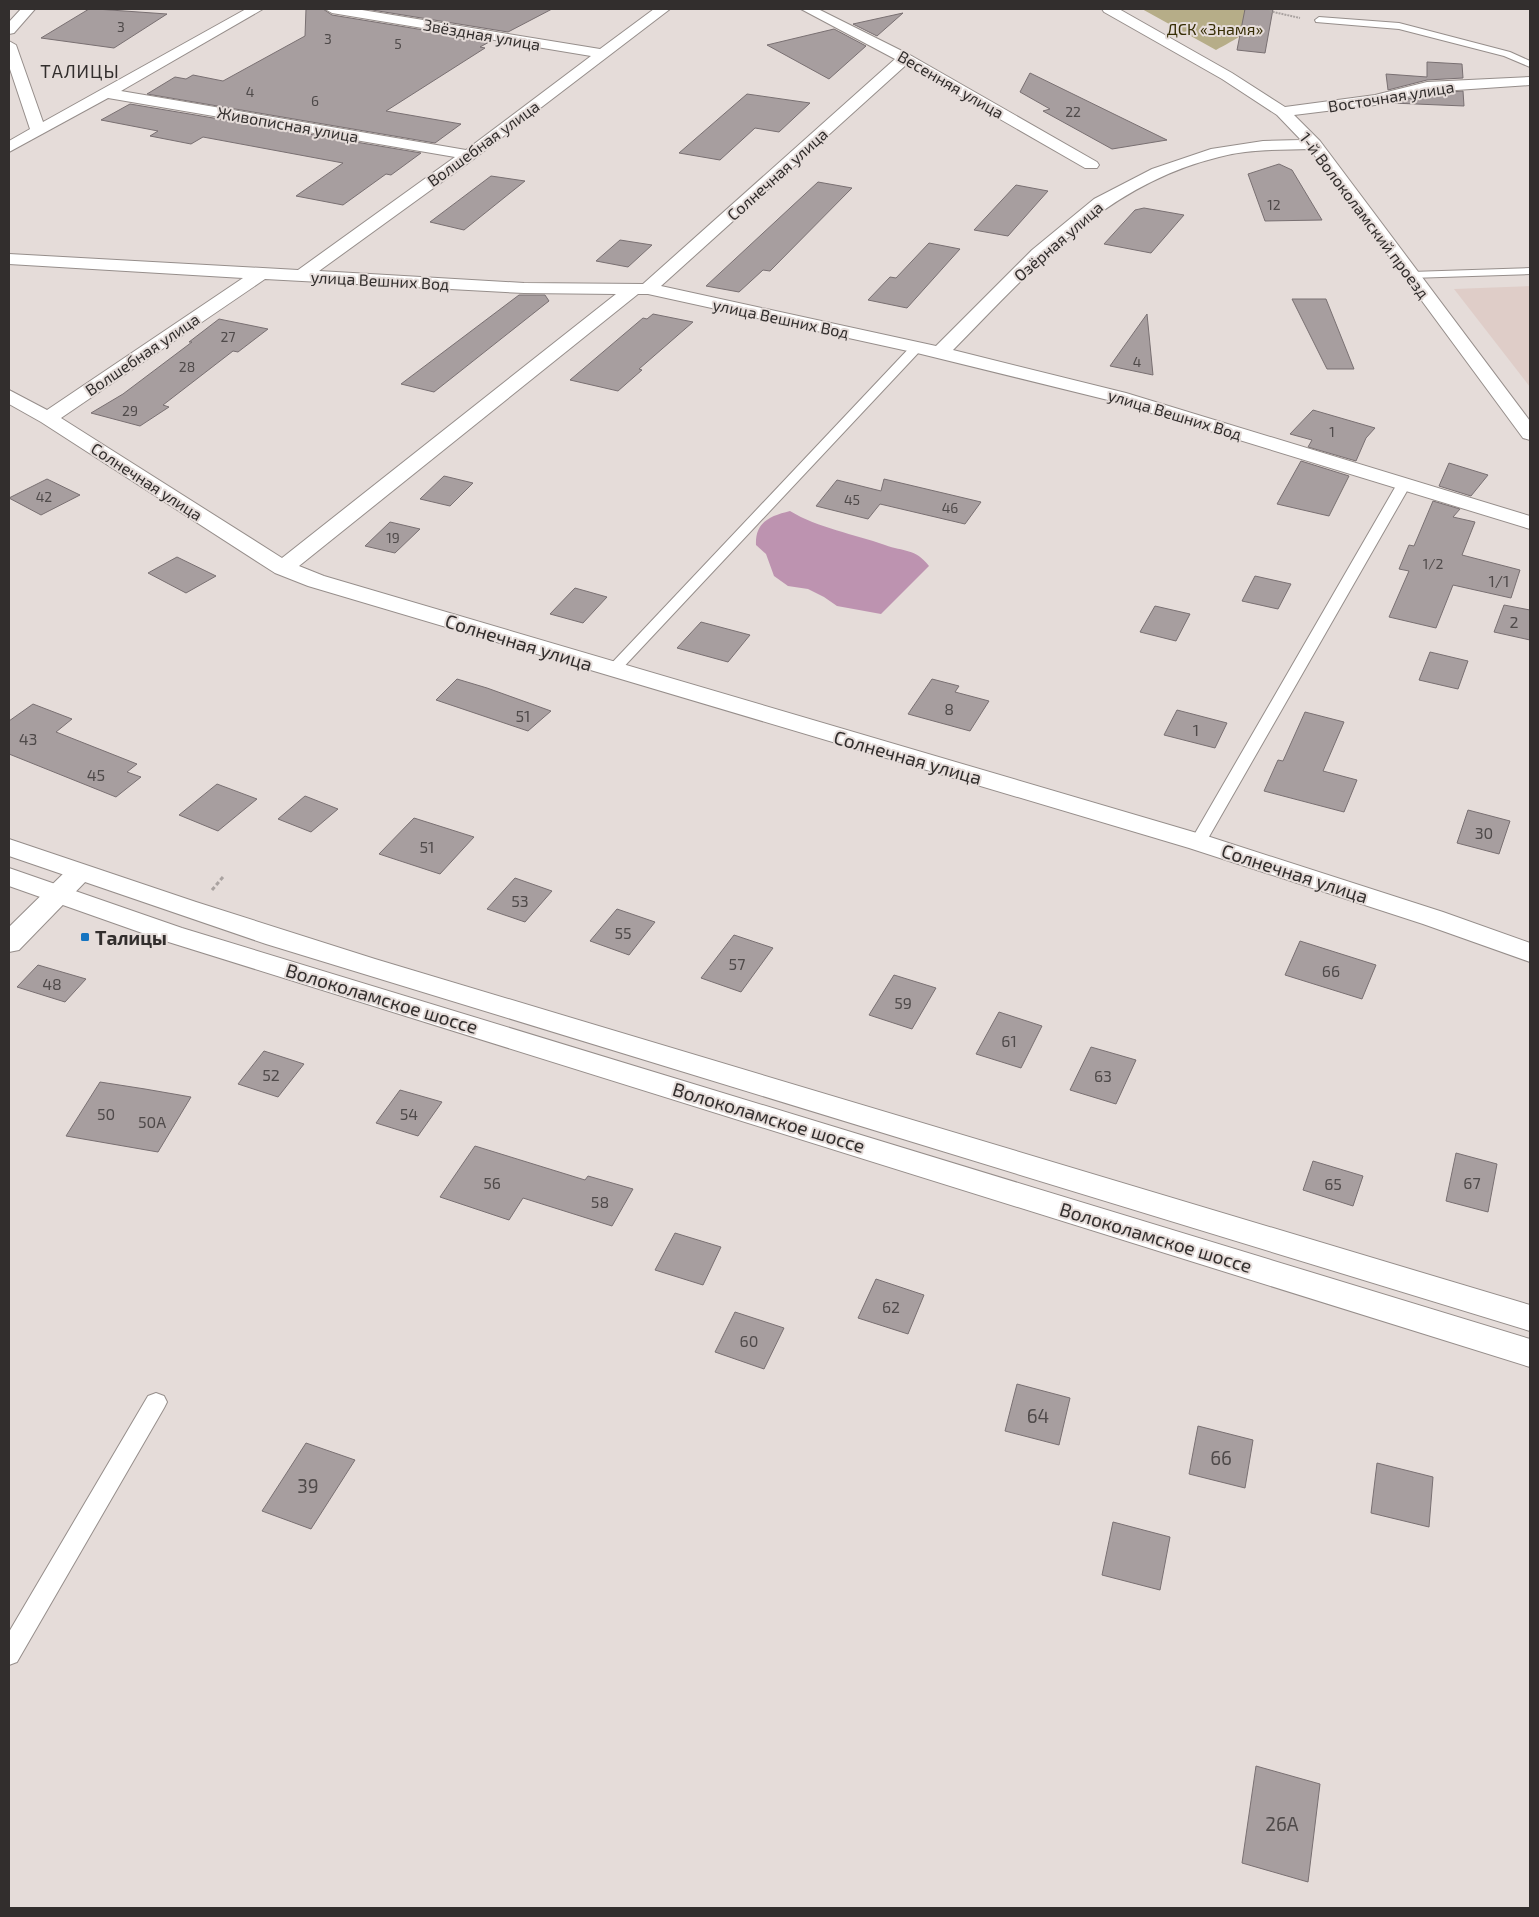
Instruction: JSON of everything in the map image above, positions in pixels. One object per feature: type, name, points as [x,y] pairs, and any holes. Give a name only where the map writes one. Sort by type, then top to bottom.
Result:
[{"type":"street","points":[[9,30],[28,9]]},
{"type":"street","points":[[9,147],[256,9]]},
{"type":"street","name":"Звёздная улица","points":[[332,9],[602,54]]},
{"type":"street","name":"Волшебная улица","points":[[301,276],[468,155],[663,9]]},
{"type":"street","name":"Весенняя улица","points":[[808,9],[906,58],[1091,165]]},
{"type":"street","name":"1-й Волоколамский проезд","points":[[1109,9],[1227,76],[1282,112],[1314,144],[1530,434]]},
{"type":"street","points":[[9,45],[38,131]]},
{"type":"street","name":"Солнечная улица","points":[[283,568],[640,290],[906,58]]},
{"type":"street","name":"Восточная улица","points":[[1282,112],[1375,100],[1427,87],[1530,81]]},
{"type":"street","name":"Живописная улица","points":[[108,93],[468,155]]},
{"type":"street","name":"Озёрная улица","points":[[940,353],[1038,254],[1100,203],[1158,172],[1217,152],[1263,146],[1314,144]]},
{"type":"street","name":"улица Вешних Вод","points":[[9,259],[524,288],[640,290],[917,347],[1119,397],[1530,522]]},
{"type":"street","name":"Волшебная улица","points":[[48,418],[262,273]]},
{"type":"street","name":"Солнечная улица","points":[[9,396],[48,418],[283,568],[316,581],[1198,842],[1433,918],[1530,952]]},
{"type":"street","name":"Волоколамское шоссе","points":[[9,847],[79,873],[310,949],[738,1076],[1530,1318]]},
{"type":"street","points":[[9,943],[79,873]]},
{"type":"street","name":"Волоколамское шоссе","points":[[9,877],[172,934],[1530,1354]]},
{"type":"lane","points":[[1319,20],[1399,26],[1490,50],[1530,64]]},
{"type":"lane","points":[[1411,275],[1530,271]]},
{"type":"lane","points":[[613,670],[917,347]]},
{"type":"lane","points":[[1198,842],[1404,484]]},
{"type":"lane","points":[[9,1654],[156,1402]]},
{"type":"path","points":[[1270,9],[1269,11],[1275,14],[1319,20]]},
{"type":"shaded area","points":[[1530,286],[1530,387],[1454,289]]},
{"type":"shaded area","points":[[790,511],[812,522],[909,551],[919,556],[929,566],[881,614],[837,606],[808,589],[788,586],[774,576],[766,554],[756,545],[758,531],[765,521]]},
{"type":"green space","name":"ДСК «Знамя»","points":[[1142,9],[1268,9],[1252,28],[1216,50]]},
{"type":"building","points":[[89,9],[167,14],[114,48],[41,38]]},
{"type":"building","points":[[306,9],[323,9],[332,15],[491,41],[480,47],[485,48],[386,111],[461,124],[435,143],[147,94],[175,77],[186,79],[193,75],[223,81],[305,36]]},
{"type":"building","points":[[366,9],[552,9],[508,32]]},
{"type":"building","points":[[1245,9],[1273,9],[1265,53],[1237,50]]},
{"type":"building","points":[[903,13],[877,36],[853,24]]},
{"type":"building","points":[[834,29],[866,46],[829,79],[767,45]]},
{"type":"building","points":[[1427,62],[1462,64],[1463,78],[1427,80],[1388,90],[1386,74],[1427,77]]},
{"type":"building","points":[[1030,73],[1167,140],[1112,149],[1043,111],[1050,109],[1020,92]]},
{"type":"building","points":[[1463,91],[1464,106],[1392,103],[1427,94]]},
{"type":"building","points":[[747,94],[810,103],[779,132],[755,128],[720,160],[679,153]]},
{"type":"building","points":[[130,104],[421,153],[391,175],[386,174],[343,205],[296,196],[343,163],[203,137],[191,144],[150,136],[158,131],[101,120]]},
{"type":"building","points":[[1279,164],[1292,170],[1322,220],[1265,221],[1248,174]]},
{"type":"building","points":[[491,176],[525,181],[464,230],[430,222]]},
{"type":"building","points":[[818,182],[852,188],[770,271],[763,270],[739,292],[706,286]]},
{"type":"building","points":[[1016,185],[1048,191],[1008,236],[974,230]]},
{"type":"building","points":[[1144,208],[1184,215],[1151,253],[1104,244],[1135,210]]},
{"type":"building","points":[[620,240],[652,245],[628,267],[596,261]]},
{"type":"building","points":[[929,243],[960,249],[907,308],[868,300],[890,277],[896,278]]},
{"type":"building","points":[[519,295],[545,295],[549,301],[434,392],[401,384]]},
{"type":"building","points":[[1292,299],[1326,299],[1354,369],[1327,369]]},
{"type":"building","points":[[653,314],[693,322],[639,369],[642,370],[618,391],[570,380],[643,318],[647,319]]},
{"type":"building","points":[[1147,314],[1153,375],[1110,366]]},
{"type":"building","points":[[219,319],[268,329],[238,352],[233,351],[163,405],[169,407],[140,426],[91,413],[123,394],[192,342],[189,342]]},
{"type":"building","points":[[1313,410],[1375,428],[1366,438],[1356,461],[1308,447],[1312,440],[1290,434]]},
{"type":"building","points":[[1301,461],[1349,476],[1329,516],[1277,504]]},
{"type":"building","points":[[1449,463],[1488,475],[1471,496],[1439,486]]},
{"type":"building","points":[[444,476],[473,483],[450,506],[420,499]]},
{"type":"building","points":[[47,479],[80,495],[41,515],[9,498]]},
{"type":"building","points":[[884,479],[981,502],[965,524],[880,504],[868,519],[816,506],[837,480],[881,491]]},
{"type":"building","points":[[1433,501],[1460,509],[1453,517],[1475,522],[1462,555],[1520,570],[1511,598],[1453,585],[1436,628],[1389,617],[1409,571],[1399,569],[1409,545],[1414,546]]},
{"type":"building","points":[[390,522],[420,529],[395,553],[365,546]]},
{"type":"building","points":[[177,557],[216,576],[186,593],[148,573]]},
{"type":"building","points":[[1255,576],[1291,584],[1278,609],[1242,601]]},
{"type":"building","points":[[575,588],[607,597],[583,623],[550,614]]},
{"type":"building","points":[[1504,605],[1530,610],[1530,640],[1494,632]]},
{"type":"building","points":[[1155,606],[1190,614],[1176,641],[1140,632]]},
{"type":"building","points":[[701,622],[750,635],[728,662],[677,648]]},
{"type":"building","points":[[1430,652],[1468,661],[1458,689],[1419,680]]},
{"type":"building","points":[[457,679],[551,711],[528,731],[436,700]]},
{"type":"building","points":[[932,679],[959,686],[955,692],[989,701],[970,731],[908,714]]},
{"type":"building","points":[[33,704],[72,719],[56,732],[137,764],[127,772],[141,777],[116,797],[9,754],[9,721]]},
{"type":"building","points":[[1177,710],[1227,723],[1215,748],[1164,735]]},
{"type":"building","points":[[1305,712],[1344,722],[1323,771],[1357,780],[1344,812],[1264,791],[1278,760],[1283,761]]},
{"type":"building","points":[[217,784],[257,799],[218,831],[179,815]]},
{"type":"building","points":[[305,796],[338,809],[311,832],[278,819]]},
{"type":"building","points":[[1468,810],[1510,821],[1499,854],[1457,843]]},
{"type":"building","points":[[414,818],[474,837],[440,874],[379,854]]},
{"type":"building","points":[[515,878],[552,891],[525,922],[487,909]]},
{"type":"building","points":[[617,909],[655,922],[629,955],[590,941]]},
{"type":"building","points":[[734,935],[773,948],[741,992],[701,978]]},
{"type":"building","points":[[1300,941],[1376,965],[1362,999],[1285,975]]},
{"type":"building","points":[[38,965],[86,979],[65,1002],[17,987]]},
{"type":"building","points":[[894,975],[936,988],[912,1029],[869,1015]]},
{"type":"building","points":[[999,1012],[1042,1026],[1021,1068],[976,1054]]},
{"type":"building","points":[[1091,1047],[1136,1060],[1116,1104],[1070,1090]]},
{"type":"building","points":[[264,1051],[304,1064],[278,1097],[238,1084]]},
{"type":"building","points":[[100,1082],[191,1097],[158,1152],[66,1136]]},
{"type":"building","points":[[400,1090],[442,1102],[418,1136],[376,1123]]},
{"type":"building","points":[[475,1146],[585,1180],[588,1176],[633,1189],[612,1226],[523,1198],[509,1220],[440,1197]]},
{"type":"building","points":[[1456,1153],[1497,1164],[1488,1212],[1446,1201]]},
{"type":"building","points":[[1313,1161],[1363,1176],[1353,1206],[1303,1190]]},
{"type":"building","points":[[675,1233],[721,1247],[703,1285],[655,1270]]},
{"type":"building","points":[[876,1279],[924,1295],[908,1334],[858,1318]]},
{"type":"building","points":[[735,1312],[784,1328],[764,1369],[715,1352]]},
{"type":"building","points":[[1017,1384],[1070,1398],[1059,1445],[1005,1431]]},
{"type":"building","points":[[1198,1426],[1253,1440],[1245,1488],[1189,1474]]},
{"type":"building","points":[[306,1443],[355,1460],[311,1529],[262,1511]]},
{"type":"building","points":[[1377,1463],[1433,1477],[1429,1527],[1371,1513]]},
{"type":"building","points":[[1113,1522],[1170,1537],[1160,1590],[1102,1575]]},
{"type":"building","points":[[1256,1766],[1320,1784],[1308,1882],[1242,1863]]},
{"type":"place","name":"Талицы","points":[[85,937]]},
{"type":"district","name":"ТАЛИЦЫ","points":[[80,71]]}]
